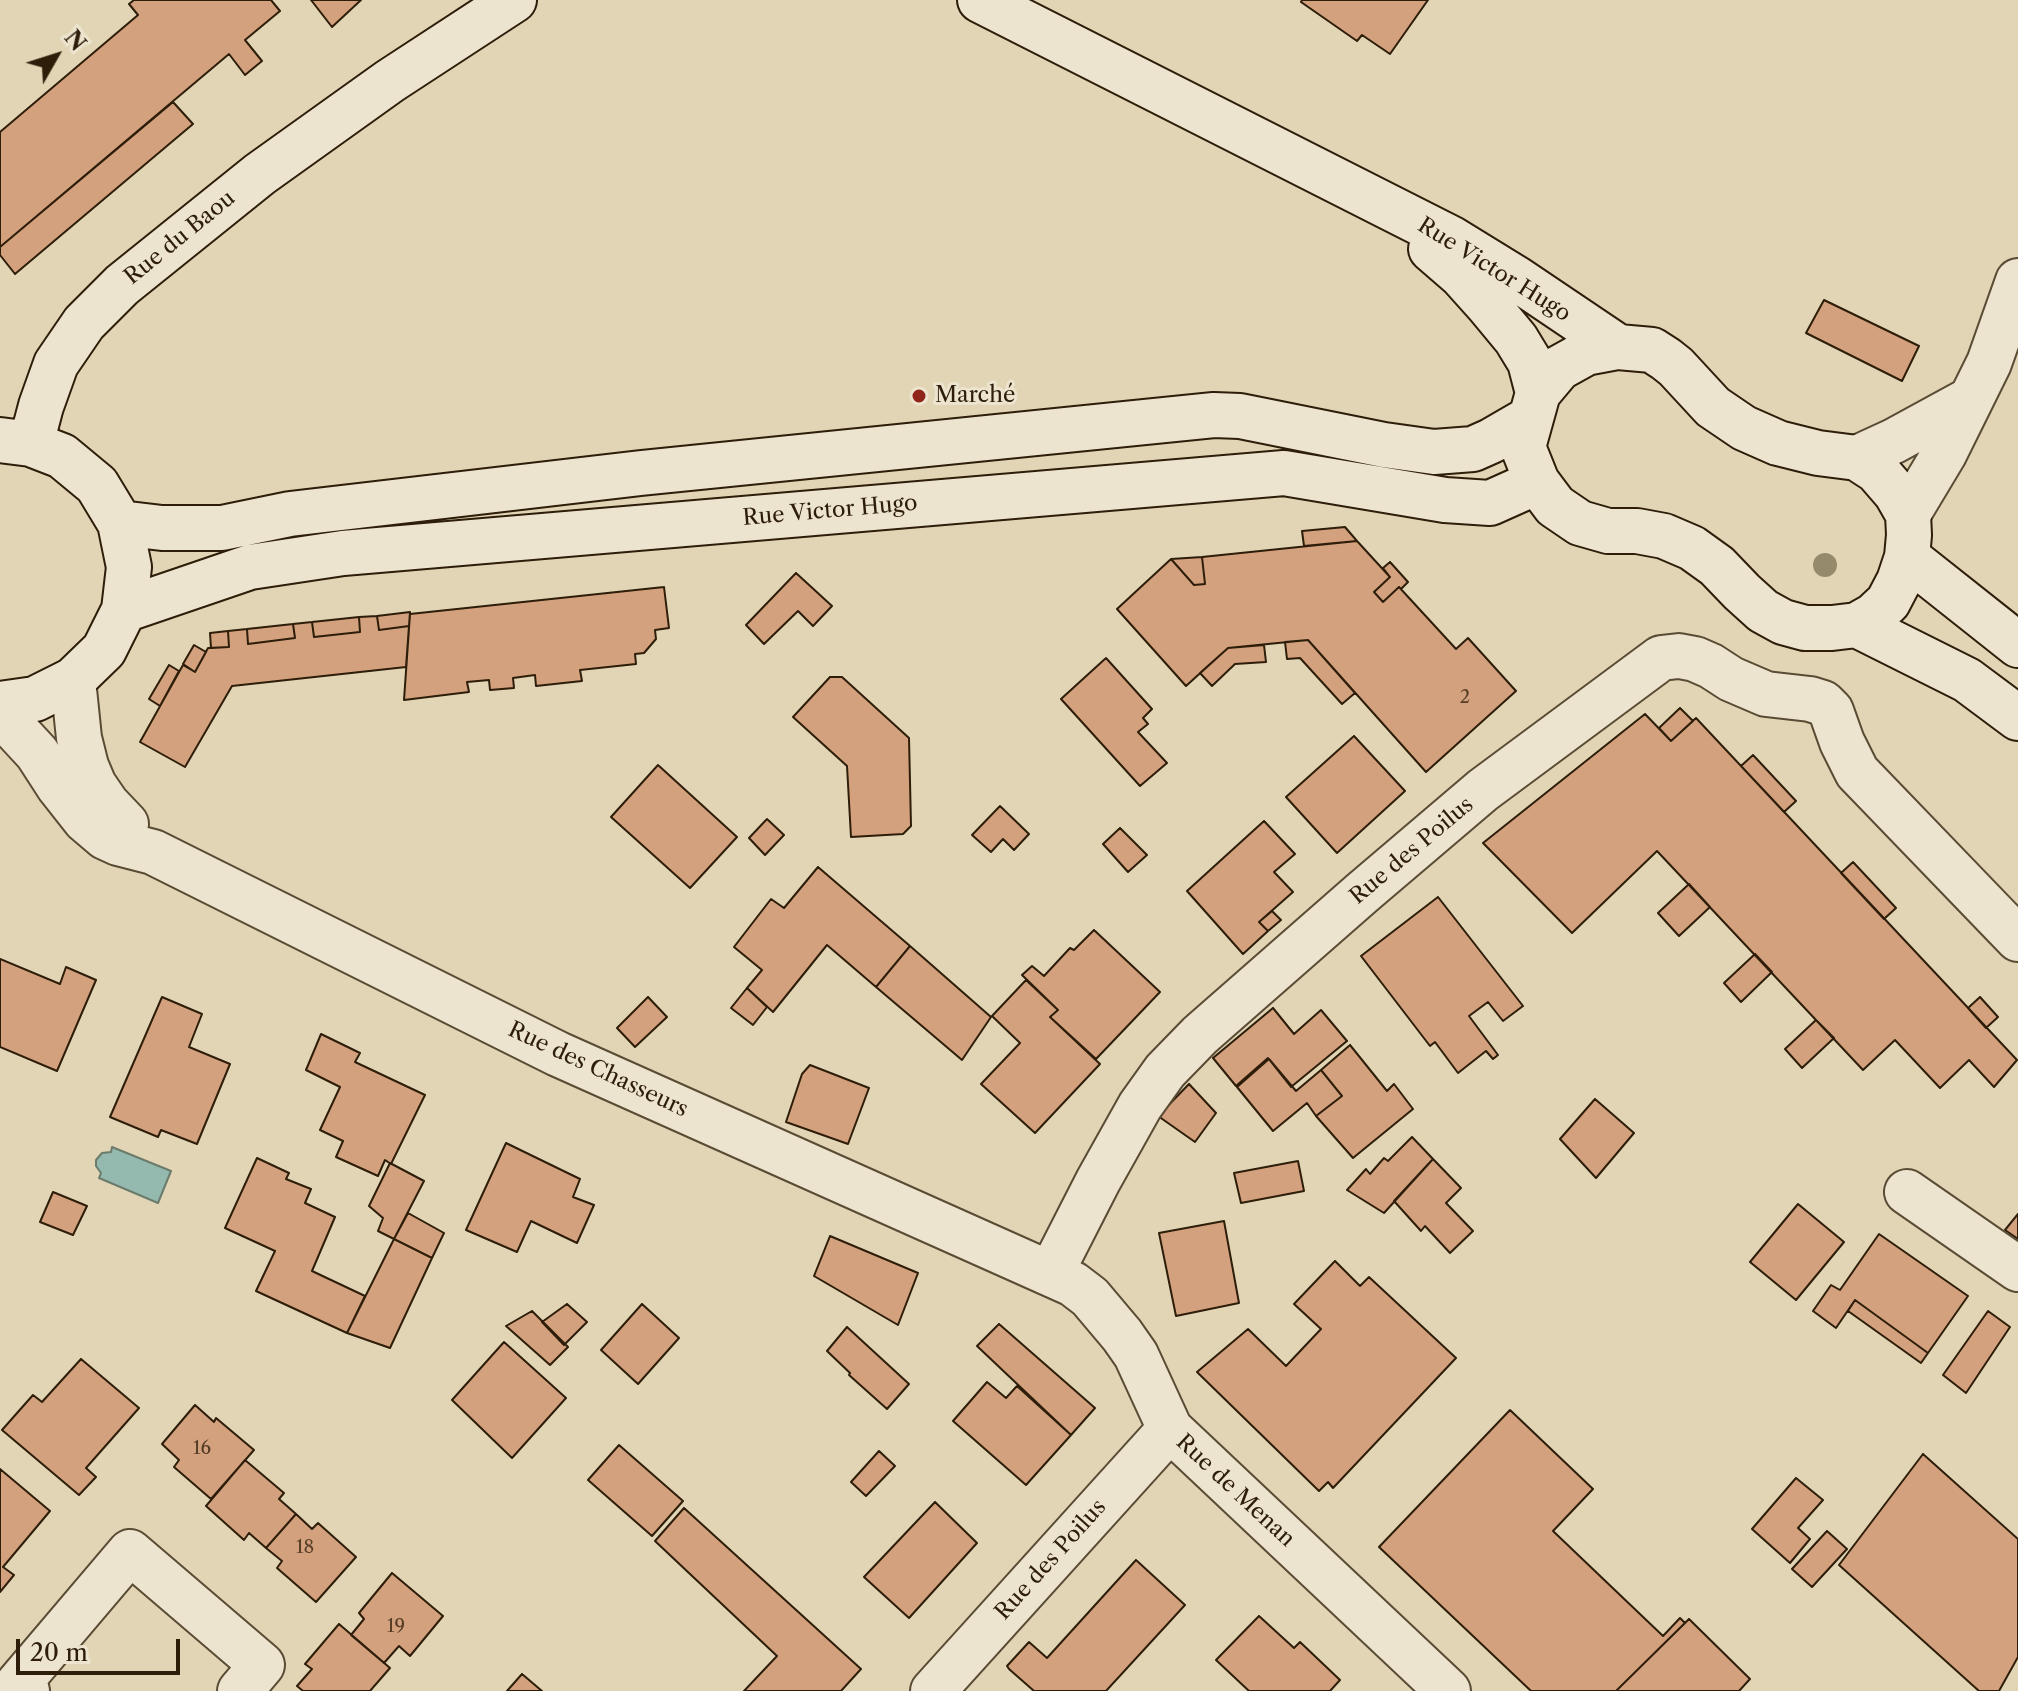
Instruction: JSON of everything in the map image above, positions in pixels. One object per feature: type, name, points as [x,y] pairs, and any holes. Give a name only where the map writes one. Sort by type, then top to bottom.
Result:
[{"type":"street","name":"Rue du Baou","points":[[390,81],[473,0]]},
{"type":"street","name":"Rue du Baou","points":[[15,442],[41,406],[56,364],[84,323],[122,285],[260,174],[390,81],[514,0]]},
{"type":"street","name":"Rue Victor Hugo","points":[[980,0],[1452,239],[1618,347]]},
{"type":"street","name":"Rue Victor Hugo","points":[[124,610],[250,567],[343,553],[1284,473],[1445,500],[1490,503],[1537,482],[1523,447],[1534,406],[1536,379],[1525,351],[1461,275],[1368,196]]},
{"type":"street","points":[[1908,514],[1944,454],[1989,363],[2018,281]]},
{"type":"street","points":[[120,523],[162,528],[222,528],[290,514],[641,473],[1214,415],[1240,416],[1434,452],[1473,449],[1491,441],[1534,406],[1559,368],[1586,353],[1618,347],[1652,350],[1676,367],[1713,407],[1744,428],[1778,443],[1857,458],[1877,471],[1896,493],[1908,514],[1907,557],[1888,602],[1873,616],[1857,625],[1805,628],[1783,622],[1763,611],[1717,566],[1692,548],[1664,536],[1637,531],[1608,531],[1580,523],[1555,506],[1537,482]]},
{"type":"street","points":[[1857,458],[1971,399]]},
{"type":"street","points":[[0,704],[35,699],[73,680],[104,650],[124,610],[129,567],[120,523],[97,485],[62,456],[15,442]]},
{"type":"street","points":[[1907,557],[2018,645]]},
{"type":"street","points":[[1857,625],[1967,680],[2018,718]]},
{"type":"street","name":"Rue des Poilus","points":[[1051,1273],[1140,1106],[1165,1071],[1200,1035],[1483,790],[1661,658],[1679,656],[1695,659],[1766,694],[1823,703],[1831,711],[1857,772],[2018,939]]},
{"type":"street","name":"Rue des Chasseurs","points":[[73,680],[79,738],[94,785],[107,804],[153,852]]},
{"type":"street","name":"Rue des Chasseurs","points":[[0,713],[37,753],[85,820],[105,837],[153,852],[558,1054],[1051,1273]]},
{"type":"street","points":[[1907,1192],[2018,1269]]},
{"type":"street","name":"Rue de Menan","points":[[1051,1273],[1090,1297],[1122,1335],[1147,1375],[1170,1429],[1448,1691]]},
{"type":"street","name":"Rue des Poilus","points":[[933,1691],[1170,1429]]},
{"type":"street","points":[[27,1691],[18,1684],[130,1552],[262,1665],[240,1691]]},
{"type":"water","points":[[112,1147],[171,1171],[158,1203],[99,1178],[101,1173],[96,1160],[102,1153],[111,1152]]},
{"type":"building","points":[[134,0],[271,0],[280,11],[245,40],[262,61],[245,75],[229,54],[0,247],[0,132],[138,15],[129,4]]},
{"type":"building","points":[[311,0],[361,0],[332,27]]},
{"type":"building","points":[[1302,0],[1428,0],[1390,54],[1362,35],[1357,41]]},
{"type":"building","points":[[173,102],[193,124],[15,274],[0,255],[0,247]]},
{"type":"building","points":[[1824,300],[1919,346],[1902,381],[1806,333]]},
{"type":"building","points":[[1345,527],[1357,541],[1304,546],[1302,531]]},
{"type":"building","points":[[1357,541],[1390,577],[1374,592],[1383,602],[1399,587],[1456,649],[1468,638],[1516,691],[1426,772],[1308,640],[1228,648],[1186,686],[1117,609],[1171,559],[1194,585],[1205,584],[1202,557]]},
{"type":"building","points":[[1202,557],[1205,584],[1194,585],[1171,559]]},
{"type":"building","points":[[1390,562],[1408,582],[1383,602],[1374,592],[1390,577],[1383,568]]},
{"type":"building","points":[[796,573],[832,606],[813,626],[798,611],[764,644],[746,625]]},
{"type":"building","points":[[664,587],[669,628],[655,630],[656,639],[644,653],[635,654],[636,664],[580,670],[582,681],[536,686],[535,675],[513,678],[514,688],[490,690],[489,680],[467,682],[469,692],[404,700],[410,614]]},
{"type":"building","points":[[410,612],[409,626],[379,630],[377,616]]},
{"type":"building","points":[[377,616],[379,630],[409,626],[406,667],[232,686],[185,767],[140,742],[183,665],[195,672],[208,648],[229,647],[228,631],[247,629],[248,644],[295,638],[293,624],[312,622],[314,637],[360,632],[359,617]]},
{"type":"building","points":[[359,617],[360,632],[314,637],[312,622]]},
{"type":"building","points":[[293,624],[295,638],[248,644],[247,629]]},
{"type":"building","points":[[228,631],[229,647],[211,648],[210,633]]},
{"type":"building","points":[[1308,640],[1355,693],[1342,704],[1300,658],[1287,659],[1285,642]]},
{"type":"building","points":[[194,645],[206,652],[195,672],[183,664]]},
{"type":"building","points":[[1264,645],[1266,662],[1235,664],[1212,686],[1200,673],[1228,648]]},
{"type":"building","points":[[1106,658],[1152,709],[1143,718],[1148,724],[1138,732],[1167,763],[1140,786],[1061,699]]},
{"type":"building","points":[[169,665],[179,671],[160,706],[149,699]]},
{"type":"building","points":[[830,677],[842,677],[909,738],[911,826],[903,834],[851,837],[847,766],[793,717]]},
{"type":"building","points":[[1680,708],[1693,721],[1671,741],[1659,728]]},
{"type":"building","points":[[1645,714],[1671,741],[1696,718],[2017,1060],[1994,1087],[1969,1060],[1940,1088],[1895,1040],[1863,1070],[1657,851],[1572,933],[1483,843]]},
{"type":"building","points":[[1354,736],[1405,791],[1337,853],[1286,797]]},
{"type":"building","points":[[1753,755],[1796,801],[1784,812],[1741,766]]},
{"type":"building","points":[[658,765],[737,837],[690,888],[611,817]]},
{"type":"building","points":[[1000,806],[1029,834],[1014,850],[1003,839],[991,852],[972,835]]},
{"type":"building","points":[[767,819],[784,835],[765,855],[749,838]]},
{"type":"building","points":[[1264,821],[1295,854],[1274,872],[1293,892],[1259,922],[1268,931],[1243,954],[1187,891]]},
{"type":"building","points":[[1120,828],[1147,855],[1128,872],[1103,844]]},
{"type":"building","points":[[1853,862],[1896,908],[1884,919],[1841,873]]},
{"type":"building","points":[[818,867],[910,946],[876,987],[827,945],[773,1012],[747,988],[762,970],[734,947],[771,899],[784,908]]},
{"type":"building","points":[[1689,884],[1710,907],[1679,936],[1658,913]]},
{"type":"building","points":[[1438,897],[1523,1006],[1503,1021],[1488,1002],[1469,1016],[1498,1055],[1493,1059],[1486,1051],[1458,1073],[1435,1042],[1430,1046],[1361,956]]},
{"type":"building","points":[[1272,911],[1281,920],[1268,931],[1259,922]]},
{"type":"building","points":[[1094,930],[1160,992],[1096,1059],[1050,1017],[1058,1010],[1022,975],[1032,966],[1044,976],[1070,948],[1074,950]]},
{"type":"building","points":[[910,946],[991,1017],[962,1060],[876,987]]},
{"type":"building","points":[[1755,954],[1772,972],[1741,1002],[1724,983]]},
{"type":"building","points":[[0,959],[60,984],[66,967],[96,980],[57,1071],[0,1047]]},
{"type":"building","points":[[1026,980],[1058,1010],[1050,1017],[1100,1064],[1035,1133],[981,1084],[1020,1043],[992,1016]]},
{"type":"building","points":[[747,988],[767,1007],[753,1025],[731,1008]]},
{"type":"building","points":[[162,997],[202,1014],[189,1047],[230,1064],[197,1144],[161,1130],[158,1137],[110,1117]]},
{"type":"building","points":[[648,997],[667,1017],[635,1047],[617,1028]]},
{"type":"building","points":[[1980,997],[1998,1017],[1986,1028],[1968,1008]]},
{"type":"building","points":[[1273,1008],[1294,1034],[1321,1010],[1347,1041],[1291,1087],[1268,1058],[1236,1086],[1213,1058]]},
{"type":"building","points":[[1816,1020],[1834,1038],[1802,1068],[1785,1049]]},
{"type":"building","points":[[321,1034],[360,1053],[355,1062],[425,1095],[391,1164],[385,1160],[378,1176],[336,1157],[343,1141],[320,1130],[340,1087],[306,1070]]},
{"type":"building","points":[[1350,1045],[1387,1091],[1394,1084],[1413,1109],[1353,1158],[1316,1116],[1342,1096],[1321,1070]]},
{"type":"building","points":[[1269,1059],[1296,1091],[1321,1070],[1342,1096],[1316,1116],[1307,1103],[1273,1131],[1237,1087]]},
{"type":"building","points":[[810,1065],[869,1088],[848,1144],[786,1122],[802,1074]]},
{"type":"building","points":[[1189,1084],[1216,1113],[1195,1142],[1158,1116]]},
{"type":"building","points":[[1595,1099],[1634,1133],[1596,1178],[1560,1139]]},
{"type":"building","points":[[1412,1137],[1433,1159],[1384,1213],[1347,1190],[1366,1169],[1370,1174],[1384,1158],[1388,1161]]},
{"type":"building","points":[[506,1143],[580,1179],[573,1197],[594,1205],[577,1243],[531,1221],[517,1252],[466,1230]]},
{"type":"building","points":[[257,1158],[289,1173],[286,1179],[311,1189],[305,1203],[335,1217],[312,1271],[365,1296],[347,1333],[256,1291],[275,1251],[225,1228]]},
{"type":"building","points":[[1433,1159],[1461,1188],[1446,1203],[1473,1231],[1450,1253],[1425,1226],[1421,1231],[1394,1201]]},
{"type":"building","points":[[1298,1161],[1304,1191],[1241,1203],[1234,1173]]},
{"type":"building","points":[[390,1163],[424,1181],[394,1239],[378,1231],[383,1218],[369,1206]]},
{"type":"building","points":[[53,1192],[87,1206],[73,1235],[40,1222]]},
{"type":"building","points":[[1798,1204],[1844,1242],[1796,1300],[1750,1262]]},
{"type":"building","points":[[408,1213],[444,1233],[432,1258],[394,1239]]},
{"type":"building","points":[[2018,1214],[2018,1239],[2005,1230]]},
{"type":"building","points":[[1224,1221],[1239,1303],[1176,1316],[1159,1233]]},
{"type":"building","points":[[1879,1234],[1968,1296],[1928,1353],[1855,1300],[1836,1328],[1813,1311],[1831,1285],[1840,1290]]},
{"type":"building","points":[[830,1236],[918,1273],[898,1325],[814,1276]]},
{"type":"building","points":[[394,1239],[432,1258],[390,1348],[347,1333]]},
{"type":"building","points":[[1335,1261],[1360,1286],[1369,1277],[1456,1358],[1333,1488],[1328,1482],[1319,1491],[1197,1372],[1248,1329],[1286,1366],[1321,1329],[1294,1304]]},
{"type":"building","points":[[1855,1300],[1928,1353],[1921,1363],[1848,1311]]},
{"type":"building","points":[[567,1304],[587,1322],[564,1345],[542,1322]]},
{"type":"building","points":[[642,1304],[679,1338],[638,1384],[601,1350]]},
{"type":"building","points":[[532,1311],[568,1347],[550,1365],[506,1326]]},
{"type":"building","points":[[1988,1311],[2010,1327],[1966,1393],[1943,1375]]},
{"type":"building","points":[[999,1324],[1095,1408],[1071,1435],[977,1346]]},
{"type":"building","points":[[847,1327],[909,1384],[887,1409],[827,1351]]},
{"type":"building","points":[[504,1342],[566,1398],[512,1458],[452,1400]]},
{"type":"building","points":[[81,1359],[139,1408],[86,1468],[96,1477],[79,1495],[2,1430],[33,1395],[42,1402]]},
{"type":"building","points":[[987,1382],[1006,1398],[1017,1386],[1071,1435],[1026,1485],[953,1421]]},
{"type":"building","points":[[195,1405],[254,1450],[211,1499],[174,1467],[179,1460],[162,1444]]},
{"type":"building","points":[[1510,1410],[1593,1489],[1553,1531],[1663,1636],[1680,1618],[1685,1623],[1616,1691],[1531,1691],[1379,1547]]},
{"type":"building","points":[[619,1445],[683,1501],[652,1536],[588,1480]]},
{"type":"building","points":[[879,1451],[895,1466],[866,1496],[851,1482]]},
{"type":"building","points":[[1923,1454],[2018,1539],[2018,1657],[1999,1691],[1979,1691],[1839,1565]]},
{"type":"building","points":[[245,1460],[284,1493],[279,1499],[296,1514],[266,1548],[249,1533],[244,1540],[206,1506]]},
{"type":"building","points":[[0,1469],[50,1511],[3,1567],[14,1575],[0,1592]]},
{"type":"building","points":[[1796,1478],[1823,1500],[1798,1528],[1810,1539],[1790,1563],[1752,1529]]},
{"type":"building","points":[[935,1502],[977,1543],[909,1618],[864,1577]]},
{"type":"building","points":[[684,1508],[861,1669],[841,1691],[744,1691],[777,1656],[655,1541]]},
{"type":"building","points":[[296,1514],[312,1529],[318,1523],[356,1557],[316,1602],[277,1568],[282,1561],[266,1548]]},
{"type":"building","points":[[1827,1531],[1847,1549],[1812,1587],[1792,1569]]},
{"type":"building","points":[[1136,1560],[1185,1605],[1106,1691],[1034,1691],[1009,1669],[1007,1666],[1029,1642],[1047,1658]]},
{"type":"building","points":[[392,1573],[443,1616],[410,1656],[399,1646],[384,1663],[351,1635],[364,1619],[359,1613]]},
{"type":"building","points":[[1259,1616],[1294,1648],[1300,1642],[1340,1680],[1330,1691],[1249,1691],[1216,1660]]},
{"type":"building","points":[[1689,1619],[1750,1679],[1739,1691],[1616,1691]]},
{"type":"building","points":[[339,1624],[390,1668],[370,1691],[303,1691],[297,1686],[312,1669],[305,1664]]},
{"type":"building","points":[[522,1674],[542,1691],[507,1691]]},
{"type":"place","name":"Marché","points":[[919,396]]}]
